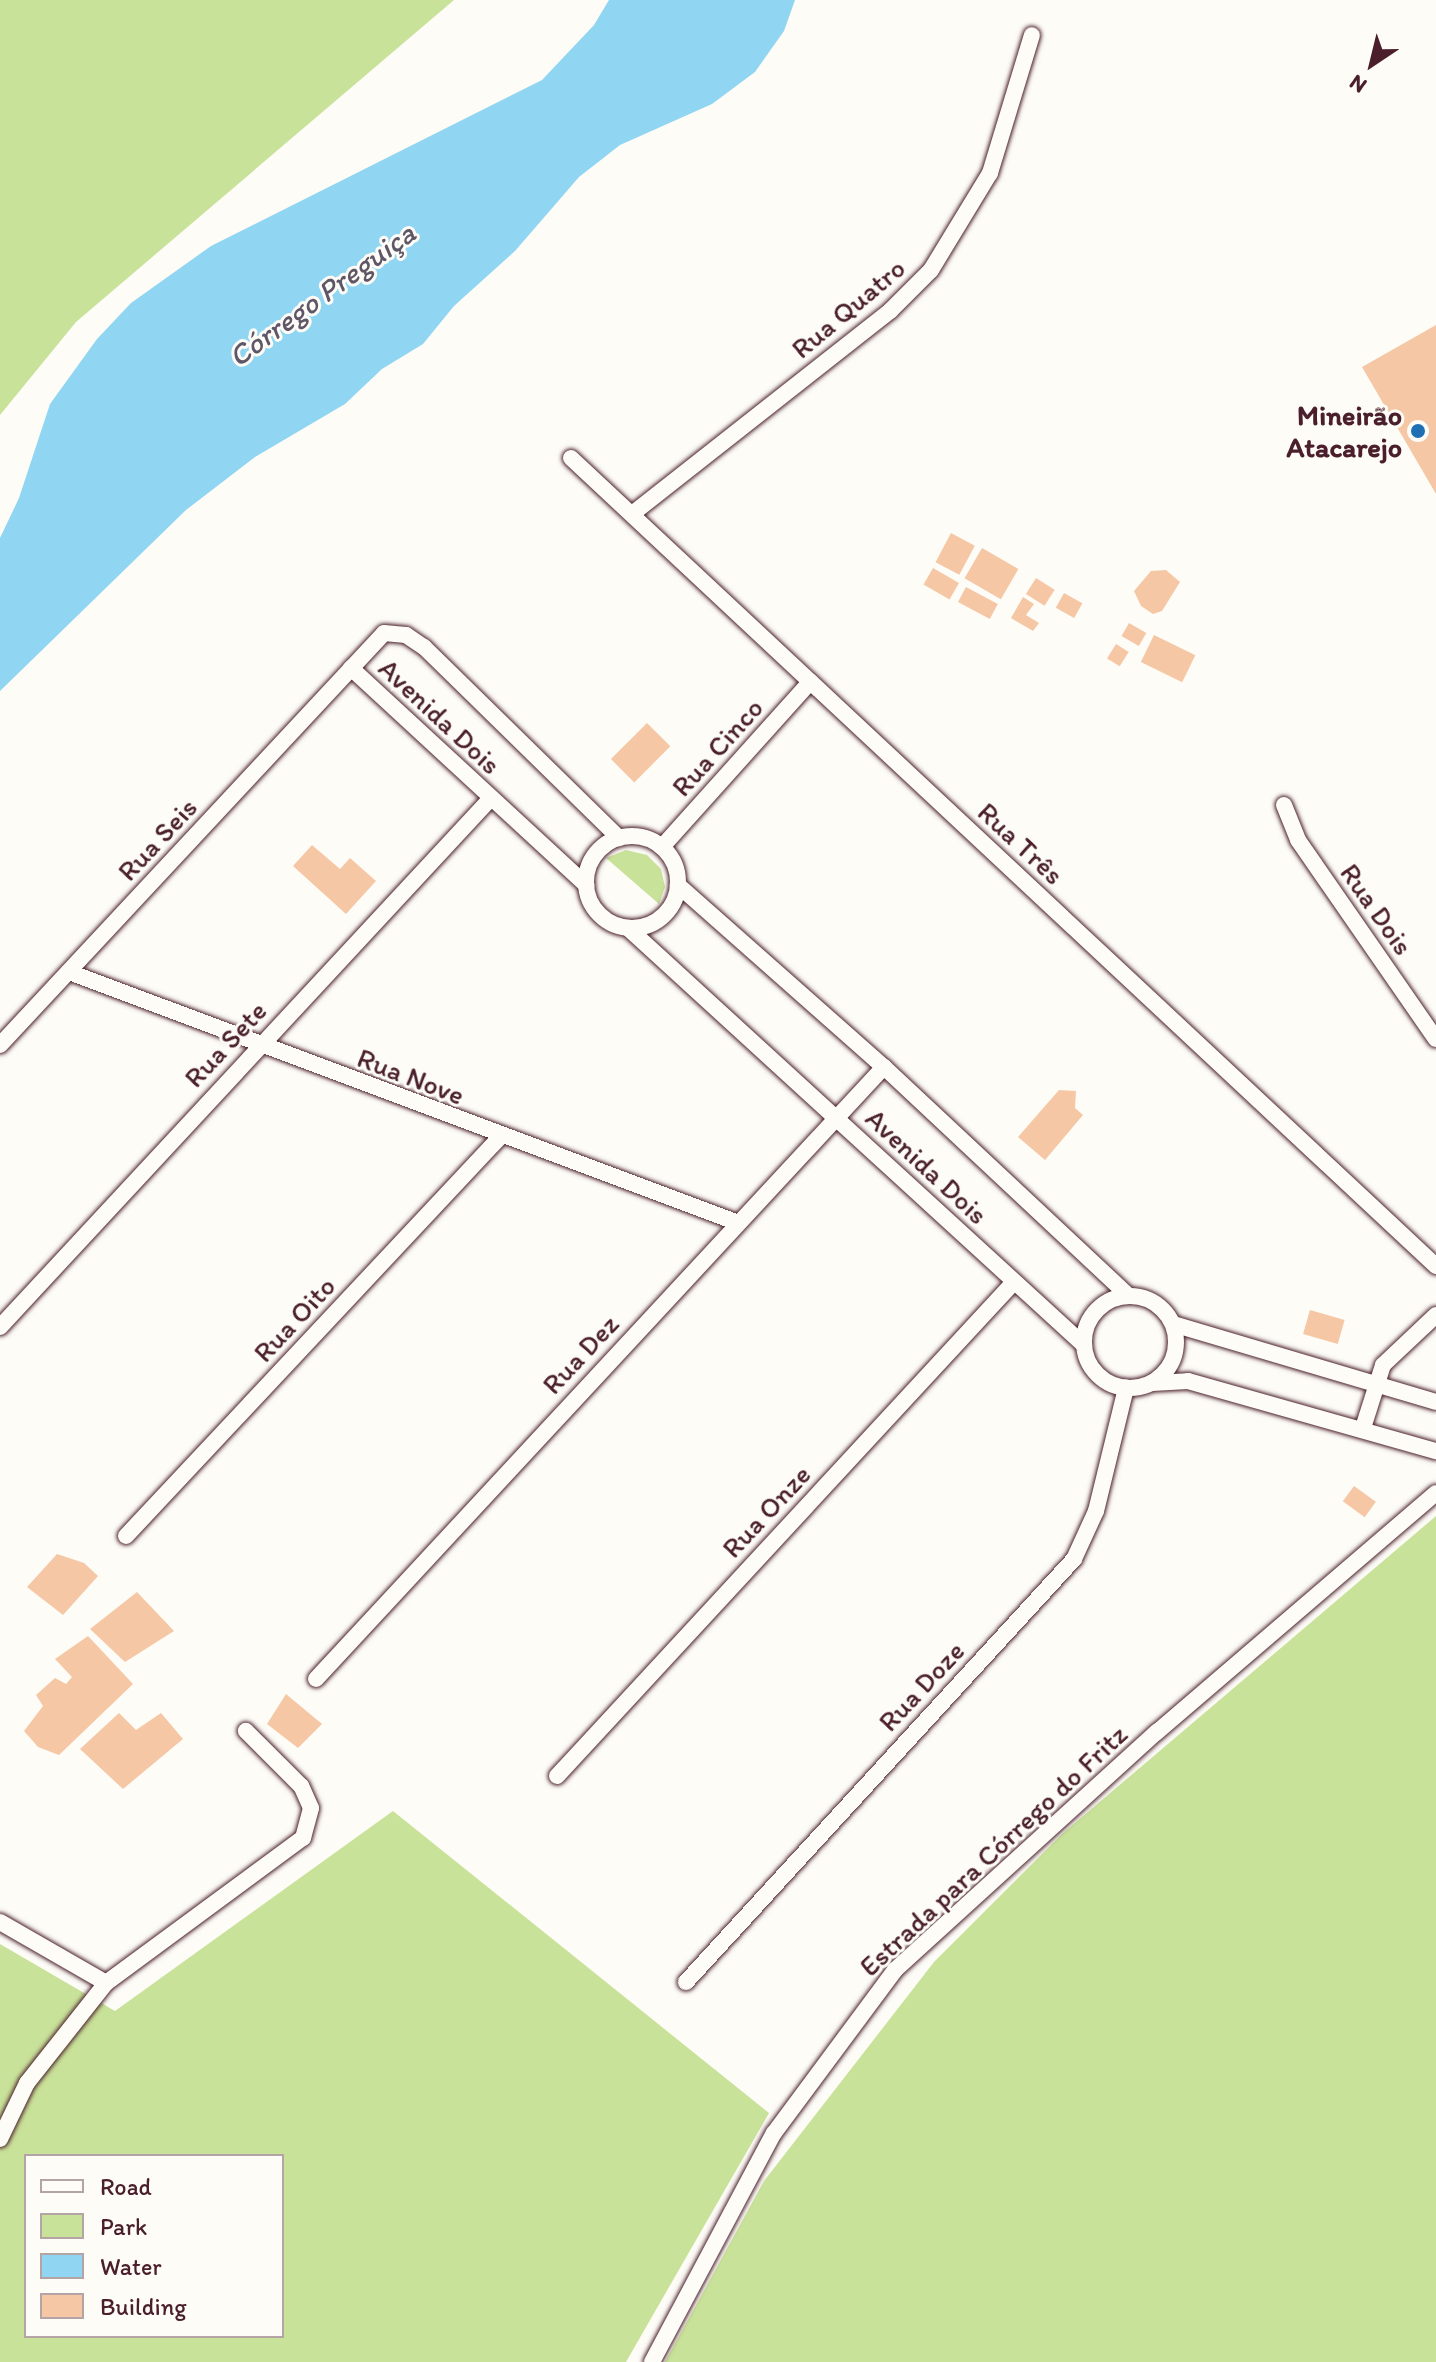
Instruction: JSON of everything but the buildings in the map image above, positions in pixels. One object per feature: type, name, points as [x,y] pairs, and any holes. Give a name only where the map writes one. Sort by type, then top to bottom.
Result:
[{"type":"street","name":"Rua Quatro","points":[[632,514],[890,311],[931,270],[990,173],[1032,35]]},
{"type":"street","name":"Rua Três","points":[[571,458],[1436,1266]]},
{"type":"street","name":"Avenida Dois","points":[[619,838],[406,635],[384,633],[351,668],[586,885],[604,919],[628,928],[1084,1345],[1093,1369],[1126,1388]]},
{"type":"street","name":"Rua Seis","points":[[0,1045],[351,668]]},
{"type":"street","name":"Rua Cinco","points":[[662,847],[810,682]]},
{"type":"street","name":"Rua Sete","points":[[0,1327],[491,798]]},
{"type":"street","name":"Rua Dois","points":[[1284,805],[1298,840],[1436,1039]]},
{"type":"street","points":[[586,885],[592,860],[619,838],[642,838],[662,847]]},
{"type":"street","name":"Avenida Dois","points":[[662,847],[674,864],[678,885],[884,1067],[1129,1296],[1151,1301],[1173,1324],[1436,1402]]},
{"type":"street","points":[[628,928],[664,916],[678,885]]},
{"type":"street","name":"Rua Nove","points":[[69,972],[500,1137],[736,1222]]},
{"type":"street","name":"Rua Dez","points":[[316,1679],[736,1222],[884,1067]]},
{"type":"street","name":"Rua Oito","points":[[126,1536],[500,1137]]},
{"type":"street","name":"Rua Onze","points":[[557,1776],[1014,1282]]},
{"type":"street","points":[[1084,1345],[1098,1309],[1129,1296]]},
{"type":"street","points":[[1363,1428],[1374,1386],[1398,1348],[1436,1315]]},
{"type":"street","points":[[1152,1383],[1175,1356],[1173,1324]]},
{"type":"street","points":[[1126,1388],[1188,1381],[1436,1451]]},
{"type":"street","name":"Rua Doze","points":[[686,1982],[1074,1559],[1096,1511],[1126,1388]]},
{"type":"street","name":"Estrada para Córrego do Fritz","points":[[652,2362],[774,2133],[895,1970],[1157,1732],[1436,1493]]},
{"type":"street","points":[[0,2139],[27,2083],[106,1983],[303,1838],[311,1808],[301,1786],[246,1731]]},
{"type":"street","points":[[0,1922],[106,1983]]},
{"type":"green space","points":[[0,0],[454,0],[76,322],[0,415]]},
{"type":"green space","points":[[626,850],[647,855],[661,869],[665,887],[659,904],[606,858]]},
{"type":"green space","points":[[1436,1516],[1436,2362],[665,2362],[764,2181],[934,1962],[1062,1834]]},
{"type":"green space","points":[[393,1811],[769,2113],[626,2362],[0,2362],[0,1944],[115,2011]]},
{"type":"water","name":"Córrego Preguiça","points":[[609,0],[795,0],[784,31],[755,72],[712,104],[620,145],[579,177],[515,251],[454,306],[423,344],[382,369],[345,404],[255,457],[186,510],[0,691],[0,538],[19,498],[50,404],[97,339],[131,303],[211,246],[542,80],[594,25]]},
{"type":"place","name":"Mineirão Atacarejo","points":[[1418,431]]}]
